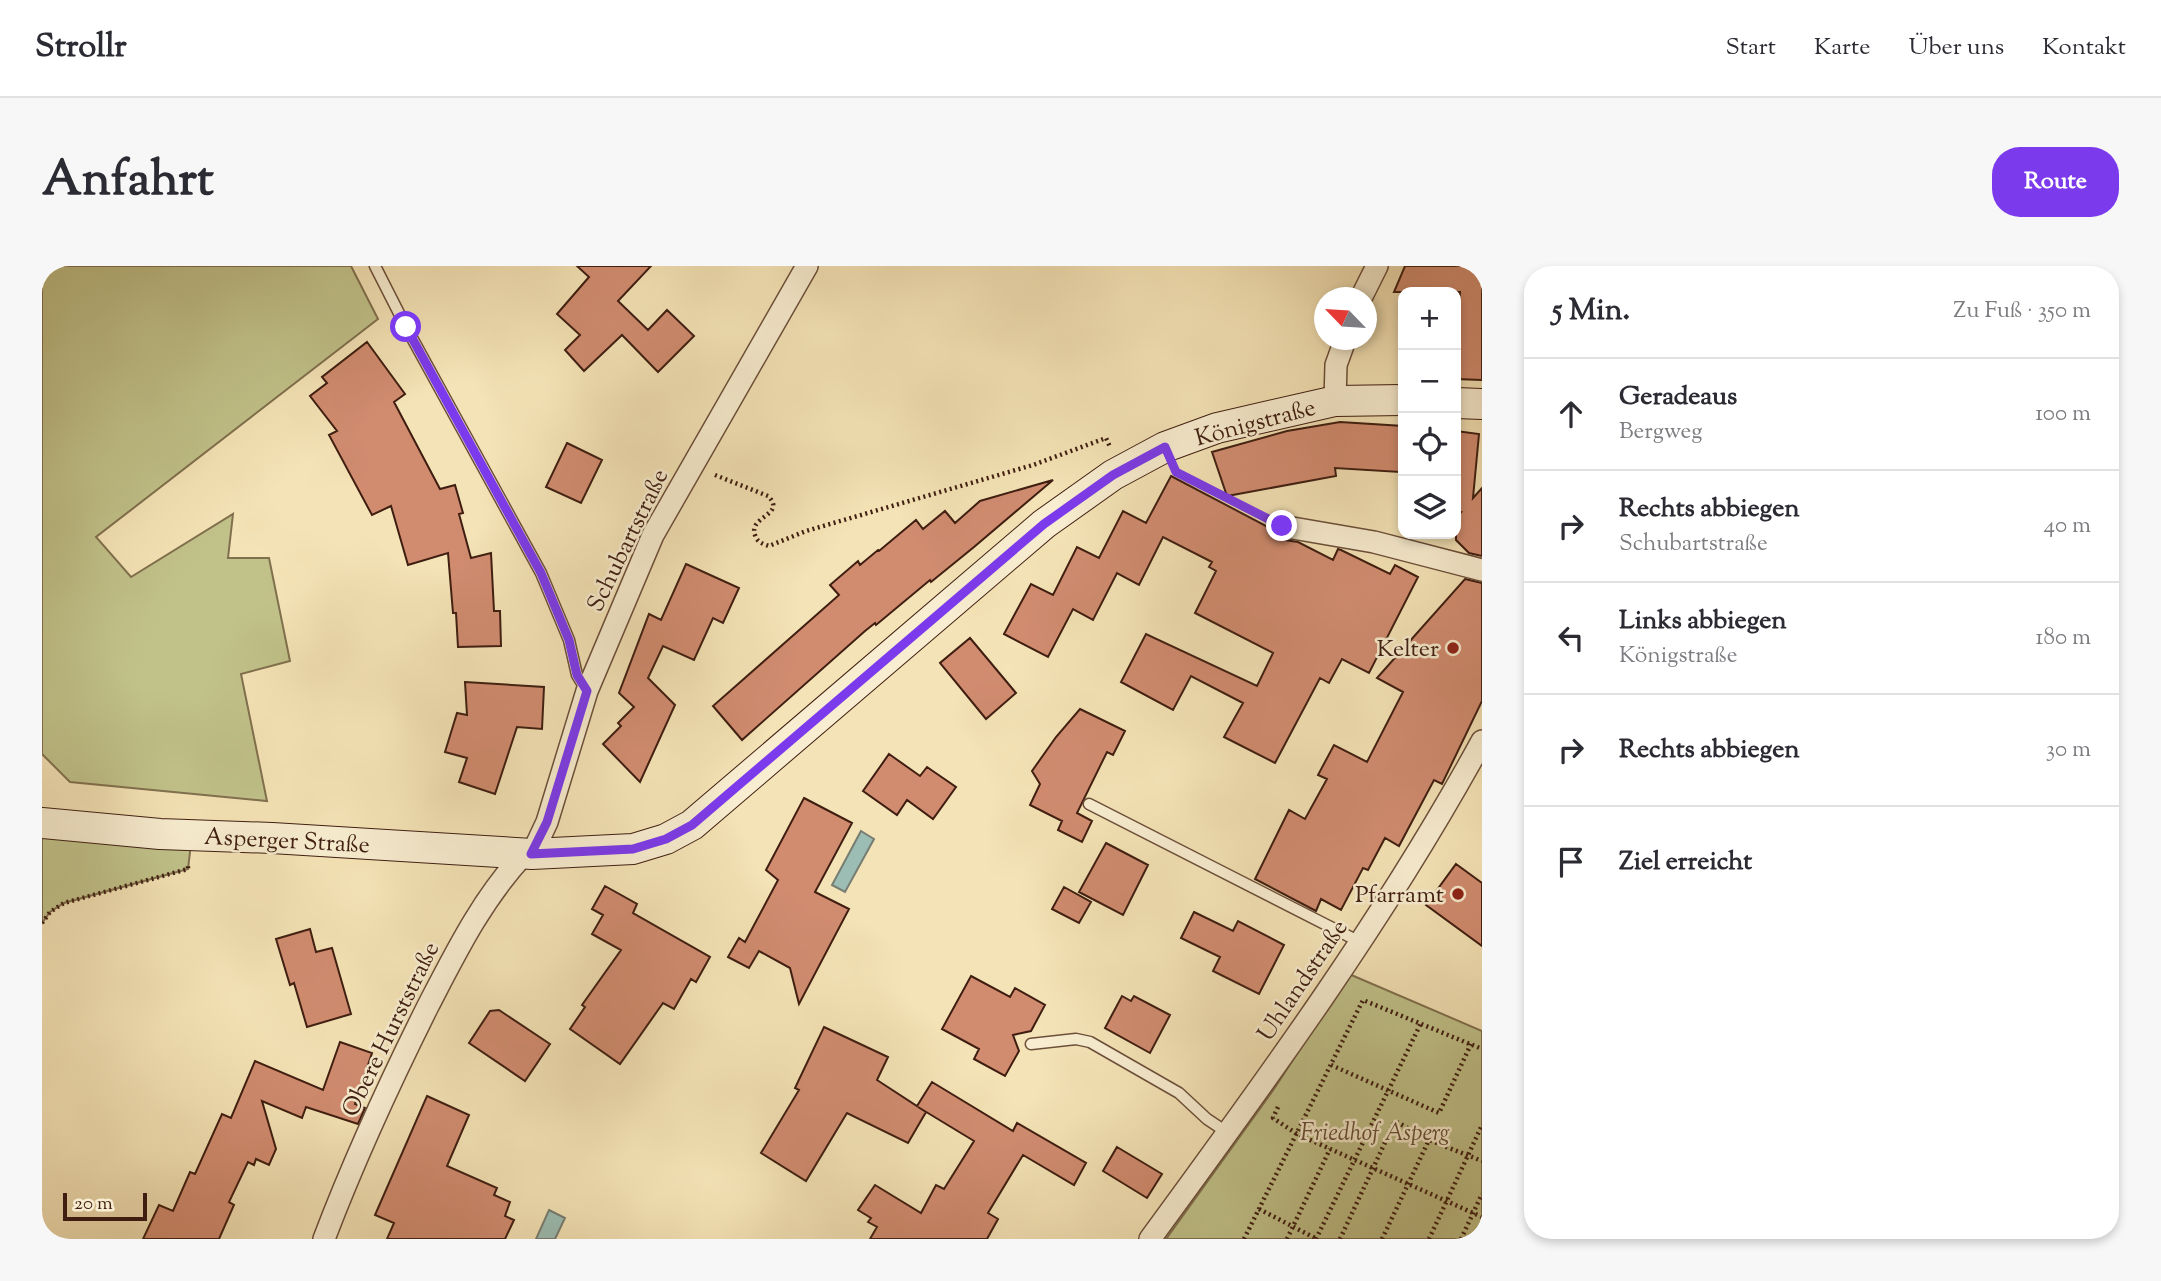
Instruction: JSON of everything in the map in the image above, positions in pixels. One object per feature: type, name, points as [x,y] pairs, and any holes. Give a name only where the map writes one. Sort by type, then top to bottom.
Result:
[{"type":"main road","name":"Königstraße","points":[[528,854],[633,849],[666,839],[692,825],[1044,524],[1113,475],[1165,447],[1217,428],[1335,401],[1398,400]]},
{"type":"main road","points":[[1461,402],[1482,404]]},
{"type":"main road","name":"Asperger Straße","points":[[42,823],[192,835],[528,854]]},
{"type":"street","name":"Schubartstraße","points":[[528,854],[547,822],[587,691],[653,535],[807,266]]},
{"type":"street","points":[[1366,287],[1377,266]]},
{"type":"street","points":[[1335,401],[1336,365],[1341,350]]},
{"type":"street","points":[[1282,526],[1374,542],[1482,570]]},
{"type":"street","name":"Uhlandstraße","points":[[1150,1239],[1342,971],[1462,778],[1482,741]]},
{"type":"street","name":"Obere Hurststraße","points":[[324,1239],[338,1201],[402,1059],[461,942],[502,878],[528,854]]},
{"type":"lane","points":[[375,266],[541,573],[569,640],[577,675],[587,691]]},
{"type":"lane","points":[[1089,804],[1360,942]]},
{"type":"lane","points":[[1031,1044],[1076,1039],[1090,1042],[1178,1093],[1207,1119],[1228,1133]]},
{"type":"path","points":[[710,473],[768,496],[773,501],[771,512],[757,522],[754,528],[755,537],[760,543],[769,546],[806,531],[1033,465],[1106,438]]},
{"type":"path","points":[[1165,447],[1176,472],[1282,526]]},
{"type":"path","points":[[42,923],[50,912],[64,903],[188,869],[192,835]]},
{"type":"path","points":[[1244,1239],[1363,1000],[1482,1049]]},
{"type":"path","points":[[1259,1209],[1317,1239],[1421,1023]]},
{"type":"path","points":[[1331,1065],[1438,1113],[1471,1044]]},
{"type":"path","points":[[1340,1239],[1395,1121],[1429,1140],[1482,1161]]},
{"type":"path","points":[[1429,1239],[1482,1125]]},
{"type":"path","points":[[1297,1134],[1482,1217]]},
{"type":"path","points":[[1382,1239],[1429,1140]]},
{"type":"path","points":[[1287,1239],[1330,1149]]},
{"type":"path","points":[[1461,1239],[1482,1194]]},
{"type":"green space","points":[[42,266],[351,266],[378,319],[96,537],[131,577],[233,514],[228,558],[269,558],[290,661],[241,674],[267,801],[70,782],[42,754]]},
{"type":"green space","points":[[42,823],[192,835],[188,869],[64,903],[50,912],[42,923]]},
{"type":"green space","name":"Friedhof Asperg","points":[[1349,974],[1482,1031],[1482,1239],[1166,1239],[1274,1089]]},
{"type":"water","points":[[861,831],[874,839],[845,892],[832,885]]},
{"type":"water","points":[[549,1210],[565,1218],[555,1239],[536,1239]]},
{"type":"building","points":[[577,266],[651,266],[618,301],[648,330],[667,310],[694,336],[658,372],[622,335],[584,371],[565,350],[580,335],[557,314],[589,277]]},
{"type":"building","points":[[1405,266],[1482,266],[1482,380],[1461,379],[1461,287],[1398,287],[1398,292],[1394,292]]},
{"type":"building","points":[[367,342],[405,394],[394,402],[440,489],[455,485],[463,513],[459,514],[471,558],[491,553],[494,611],[500,611],[501,646],[458,647],[448,553],[408,565],[391,506],[372,515],[329,435],[337,431],[310,396],[327,383],[322,377]]},
{"type":"building","points":[[1340,422],[1398,426],[1398,472],[1335,468],[1336,476],[1227,496],[1212,452],[1287,431]]},
{"type":"building","points":[[1461,432],[1479,434],[1473,498],[1482,488],[1482,556],[1469,553],[1456,540],[1461,539]]},
{"type":"building","points":[[567,443],[602,460],[581,503],[546,487]]},
{"type":"building","points":[[1171,476],[1268,527],[1272,536],[1278,539],[1298,542],[1333,560],[1338,549],[1390,574],[1395,565],[1418,577],[1369,673],[1342,659],[1329,683],[1320,678],[1275,763],[1224,737],[1243,703],[1191,676],[1173,710],[1121,682],[1146,634],[1257,686],[1273,653],[1195,613],[1216,571],[1209,567],[1212,562],[1163,537],[1139,585],[1117,573],[1093,620],[1073,609],[1048,657],[1004,634],[1031,584],[1053,595],[1077,547],[1099,558],[1123,511],[1146,523]]},
{"type":"building","points":[[1053,480],[931,582],[930,580],[865,631],[742,740],[713,706],[839,595],[830,585],[858,561],[860,565],[879,551],[916,520],[923,529],[945,511],[955,523],[980,501]]},
{"type":"building","points":[[686,564],[739,588],[723,623],[713,618],[694,660],[663,646],[648,678],[675,705],[640,782],[603,744],[621,726],[618,723],[634,707],[619,693],[649,614],[661,620]]},
{"type":"building","points":[[1465,579],[1482,583],[1482,701],[1442,784],[1434,780],[1399,846],[1385,838],[1368,870],[1363,868],[1341,910],[1321,899],[1316,911],[1255,879],[1289,810],[1305,819],[1327,779],[1318,775],[1334,745],[1367,762],[1403,692],[1377,678]]},
{"type":"building","points":[[970,638],[1016,693],[986,719],[940,663]]},
{"type":"building","points":[[465,682],[544,687],[542,729],[517,727],[495,794],[459,782],[467,758],[445,752],[457,713],[467,715]]},
{"type":"building","points":[[1080,709],[1125,731],[1113,755],[1107,752],[1077,813],[1092,821],[1082,842],[1058,830],[1062,821],[1030,805],[1040,784],[1032,771]]},
{"type":"building","points":[[889,754],[920,776],[927,767],[956,787],[933,819],[907,800],[897,815],[863,791]]},
{"type":"building","points":[[804,798],[852,823],[815,892],[849,909],[799,1004],[790,968],[759,951],[749,968],[728,957],[739,938],[745,942],[778,880],[766,870]]},
{"type":"building","points":[[1106,843],[1148,865],[1123,915],[1079,892]]},
{"type":"building","name":"Pfarramt","points":[[1456,864],[1482,883],[1482,946],[1426,905]]},
{"type":"building","points":[[605,886],[637,904],[633,913],[710,957],[696,982],[691,979],[674,1009],[663,1003],[620,1064],[570,1029],[585,1007],[582,1005],[621,950],[592,934],[603,915],[592,909]]},
{"type":"building","points":[[1064,887],[1091,902],[1079,923],[1052,909]]},
{"type":"building","points":[[1194,912],[1233,931],[1238,921],[1284,945],[1259,994],[1213,971],[1220,957],[1181,938]]},
{"type":"building","points":[[310,929],[316,952],[332,948],[351,1014],[307,1027],[294,983],[290,985],[276,939]]},
{"type":"building","points":[[971,976],[1010,997],[1015,988],[1045,1005],[1031,1031],[1013,1035],[1019,1051],[1005,1076],[974,1059],[979,1049],[942,1029]]},
{"type":"building","points":[[1122,996],[1131,1001],[1134,996],[1170,1015],[1150,1053],[1105,1028]]},
{"type":"building","points":[[499,1010],[550,1044],[525,1081],[469,1043],[490,1011]]},
{"type":"building","points":[[824,1027],[888,1057],[877,1080],[917,1106],[932,1082],[1013,1131],[1017,1123],[1086,1163],[1074,1185],[1023,1155],[988,1213],[998,1219],[987,1239],[870,1239],[877,1227],[868,1222],[871,1218],[858,1210],[875,1185],[921,1213],[936,1185],[944,1189],[974,1141],[918,1107],[926,1112],[908,1143],[847,1113],[806,1181],[761,1153],[799,1090],[795,1088]]},
{"type":"building","points":[[340,1042],[372,1053],[355,1104],[365,1108],[358,1124],[306,1107],[302,1118],[262,1101],[276,1149],[269,1165],[256,1159],[254,1165],[248,1162],[229,1202],[234,1205],[219,1239],[143,1239],[159,1205],[173,1211],[190,1172],[195,1174],[222,1114],[231,1118],[255,1061],[323,1090]]},
{"type":"building","points":[[427,1096],[469,1115],[447,1166],[497,1188],[494,1195],[510,1202],[505,1216],[514,1220],[505,1239],[387,1239],[394,1223],[375,1215]]},
{"type":"building","points":[[1117,1147],[1162,1174],[1147,1198],[1103,1171]]},
{"type":"place","name":"Kelter","points":[[1453,648]]},
{"type":"place","name":"Pfarramt","points":[[1458,894]]},
{"type":"route","points":[[406,327],[541,573],[569,640],[577,675],[587,691],[547,822],[531,854],[633,849],[666,839],[692,825],[1044,524],[1113,475],[1165,447],[1176,472],[1282,526]]}]
